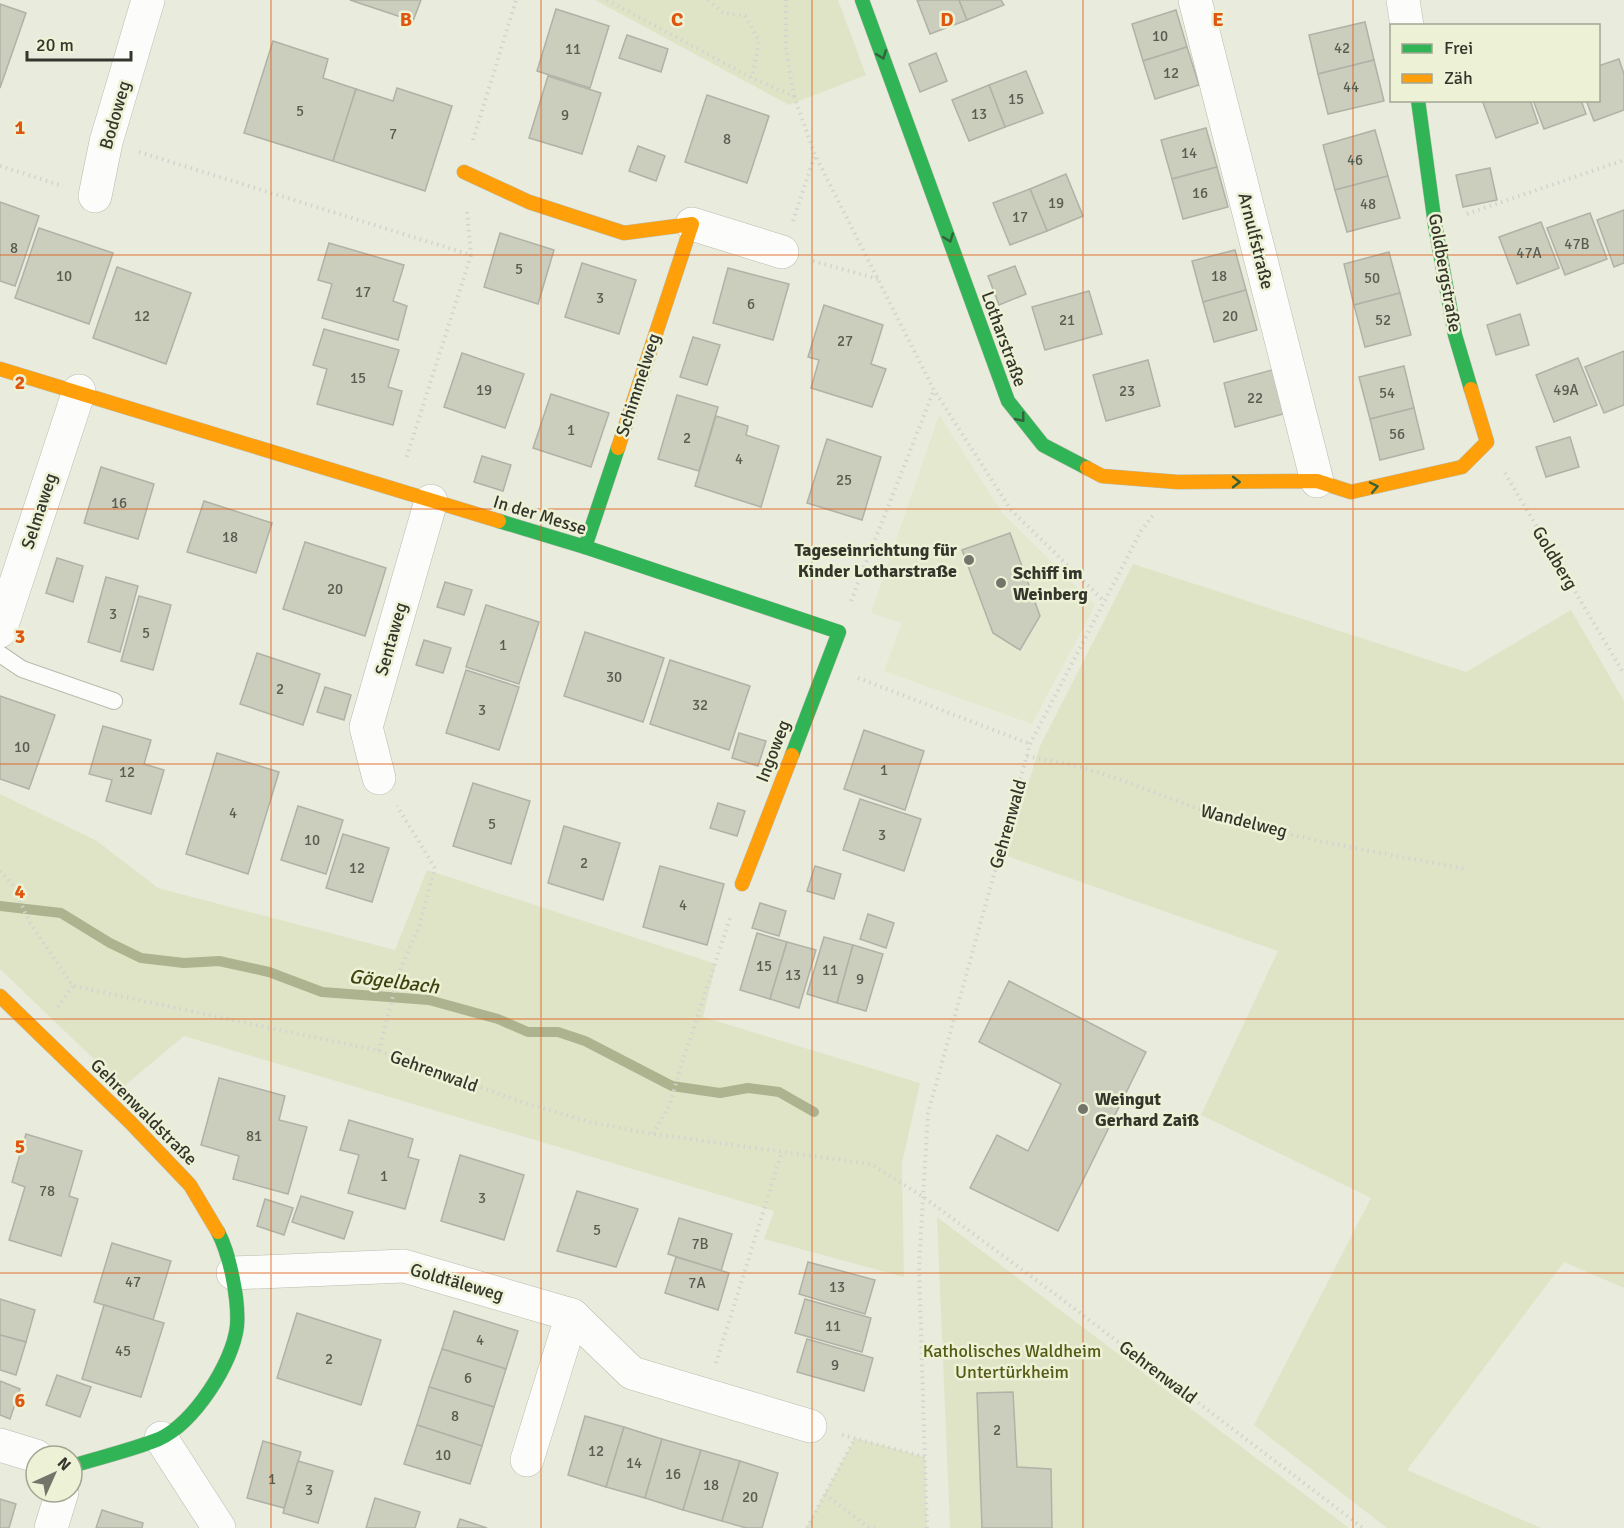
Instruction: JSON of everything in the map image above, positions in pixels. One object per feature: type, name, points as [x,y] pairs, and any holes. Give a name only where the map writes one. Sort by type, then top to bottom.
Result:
[{"type":"street","name":"Bodoweg","points":[[95,196],[106,142],[148,0]]},
{"type":"street","name":"Lotharstraße","points":[[862,0],[1008,401],[1043,445],[1102,476],[1177,482],[1317,481],[1350,492],[1462,467],[1487,442]]},
{"type":"street","name":"Arnulfstraße","points":[[1195,0],[1317,481]]},
{"type":"street","points":[[1403,0],[1407,24]]},
{"type":"street","name":"Goldbergstraße","points":[[1418,102],[1435,225],[1455,335],[1487,442]]},
{"type":"street","points":[[464,172],[529,202],[624,233],[692,224],[782,252]]},
{"type":"street","name":"Schimmelweg","points":[[585,547],[692,224]]},
{"type":"street","name":"In der Messe","points":[[0,369],[79,391],[585,547],[839,632]]},
{"type":"street","name":"Selmaweg","points":[[0,631],[79,391]]},
{"type":"street","name":"Sentaweg","points":[[379,778],[366,727],[430,501]]},
{"type":"street","name":"Ingoweg","points":[[742,884],[839,632]]},
{"type":"street","name":"Gehrenwaldstraße","points":[[0,996],[130,1122],[190,1185],[220,1235],[232,1274],[237,1326],[225,1366],[197,1410],[161,1438]]},
{"type":"street","name":"Goldtäleweg","points":[[232,1274],[404,1266],[572,1315],[632,1373],[810,1426]]},
{"type":"street","points":[[527,1460],[572,1315]]},
{"type":"street","points":[[84,1462],[161,1438],[219,1528]]},
{"type":"street","points":[[0,1445],[24,1452]]},
{"type":"street","points":[[51,1528],[58,1504]]},
{"type":"lane","points":[[0,654],[22,669],[114,701]]},
{"type":"path","points":[[396,490],[471,255],[464,172],[516,0]]},
{"type":"path","points":[[607,0],[752,78],[794,96]]},
{"type":"path","points":[[708,0],[723,13],[745,16],[759,40],[752,78]]},
{"type":"path","points":[[786,0],[786,49],[794,96],[815,155],[934,390],[1011,510],[1105,602]]},
{"type":"path","points":[[106,142],[471,255]]},
{"type":"path","points":[[815,155],[782,252],[878,279]]},
{"type":"path","points":[[1435,225],[1624,160]]},
{"type":"path","points":[[0,166],[95,196]]},
{"type":"path","points":[[934,390],[839,632],[844,672],[1030,744]]},
{"type":"path","name":"Goldberg","points":[[1487,442],[1624,674]]},
{"type":"path","name":"Gehrenwald","points":[[927,1528],[919,1266],[927,1113],[1030,744],[1141,531],[1177,482]]},
{"type":"path","name":"Wandelweg","points":[[1027,756],[1064,763],[1239,822],[1344,846],[1466,869]]},
{"type":"path","points":[[379,778],[435,868],[419,927],[399,972],[379,1051]]},
{"type":"path","name":"Gehrenwald","points":[[0,871],[12,884],[30,923],[73,986],[379,1051],[522,1102],[589,1122],[653,1134],[871,1164],[922,1196],[1074,1308],[1363,1528]]},
{"type":"path","points":[[653,1134],[669,1107],[742,884]]},
{"type":"path","points":[[706,1395],[782,1152]]},
{"type":"path","points":[[810,1426],[926,1457]]},
{"type":"path","points":[[807,1528],[855,1438]]},
{"type":"path","points":[[825,1494],[868,1527],[875,1528]]},
{"type":"shaded area","name":"Tageseinrichtung für Kinder Lotharstraße","points":[[939,415],[1003,514],[1095,605],[1032,724],[884,671],[902,623],[871,613]]},
{"type":"green space","points":[[595,0],[838,0],[866,75],[789,105]]},
{"type":"green space","points":[[1133,564],[1466,672],[1571,610],[1624,701],[1624,1288],[1564,1262],[1407,1470],[1541,1528],[1387,1528],[1254,1425],[1371,1198],[1201,1115],[1278,951],[1007,856],[1039,748]]},
{"type":"green space","points":[[0,794],[97,841],[158,888],[395,950],[427,870],[716,964],[703,1017],[920,1083],[902,1163],[904,1277],[764,1239],[774,1211],[184,1036],[123,1087],[0,969]]},
{"type":"green space","name":"Katholisches Waldheim Untertürkheim","points":[[937,1217],[1349,1528],[950,1528]]},
{"type":"green space","points":[[855,1438],[925,1457],[927,1528],[810,1528],[807,1526]]},
{"type":"building","points":[[350,0],[421,0],[413,21]]},
{"type":"building","points":[[917,0],[959,0],[967,20],[930,34]]},
{"type":"building","points":[[959,0],[1001,0],[1004,5],[967,20]]},
{"type":"building","points":[[0,4],[26,13],[0,88]]},
{"type":"building","points":[[556,9],[609,26],[590,88],[537,71]]},
{"type":"building","points":[[1176,10],[1187,47],[1143,61],[1132,24]]},
{"type":"building","points":[[1365,22],[1374,60],[1318,74],[1309,35]]},
{"type":"building","points":[[627,35],[668,49],[661,72],[619,58]]},
{"type":"building","points":[[273,41],[328,59],[323,78],[356,89],[333,161],[244,133]]},
{"type":"building","points":[[1187,47],[1199,85],[1155,99],[1143,61]]},
{"type":"building","points":[[936,53],[947,81],[920,92],[909,64]]},
{"type":"building","points":[[1619,59],[1624,74],[1624,110],[1594,121],[1587,102],[1600,102],[1600,65]]},
{"type":"building","points":[[1374,60],[1384,101],[1328,114],[1318,74]]},
{"type":"building","points":[[1026,71],[1043,113],[1005,127],[989,85]]},
{"type":"building","points":[[548,76],[601,93],[582,154],[529,138]]},
{"type":"building","points":[[989,85],[1005,127],[969,141],[952,100]]},
{"type":"building","points":[[397,88],[452,106],[425,191],[333,161],[356,89],[393,101]]},
{"type":"building","points":[[707,95],[769,116],[747,183],[685,162]]},
{"type":"building","points":[[1483,102],[1531,102],[1538,123],[1496,138]]},
{"type":"building","points":[[1534,102],[1582,102],[1586,114],[1544,129]]},
{"type":"building","points":[[1206,128],[1217,167],[1172,179],[1161,140]]},
{"type":"building","points":[[1375,130],[1388,176],[1335,190],[1323,145]]},
{"type":"building","points":[[638,146],[665,156],[656,181],[629,171]]},
{"type":"building","points":[[1217,167],[1228,207],[1183,219],[1172,179]]},
{"type":"building","points":[[1490,168],[1497,200],[1463,207],[1456,175]]},
{"type":"building","points":[[1066,174],[1083,216],[1047,231],[1030,189]]},
{"type":"building","points":[[1388,176],[1400,218],[1347,232],[1335,190]]},
{"type":"building","points":[[1030,189],[1047,231],[1010,245],[993,203]]},
{"type":"building","points":[[0,202],[39,216],[15,286],[0,281]]},
{"type":"building","points":[[1624,210],[1624,263],[1614,267],[1597,220]]},
{"type":"building","points":[[1590,213],[1607,259],[1565,275],[1547,228]]},
{"type":"building","points":[[1541,222],[1559,268],[1517,284],[1499,237]]},
{"type":"building","points":[[39,228],[113,253],[89,324],[15,298]]},
{"type":"building","points":[[500,233],[554,250],[538,304],[484,287]]},
{"type":"building","points":[[329,243],[404,265],[393,301],[407,306],[398,340],[322,318],[332,284],[318,280]]},
{"type":"building","points":[[1235,250],[1246,290],[1203,302],[1192,261]]},
{"type":"building","points":[[1389,252],[1400,293],[1354,305],[1344,264]]},
{"type":"building","points":[[582,263],[636,280],[619,334],[565,317]]},
{"type":"building","points":[[1015,266],[1026,294],[999,305],[988,276]]},
{"type":"building","points":[[117,267],[191,293],[166,364],[93,338]]},
{"type":"building","points":[[728,268],[789,284],[773,340],[713,323]]},
{"type":"building","points":[[1246,290],[1257,330],[1214,342],[1203,302]]},
{"type":"building","points":[[1089,291],[1102,334],[1045,350],[1032,307]]},
{"type":"building","points":[[1400,293],[1411,335],[1365,347],[1354,305]]},
{"type":"building","points":[[824,305],[883,325],[871,364],[886,369],[872,407],[811,388],[819,360],[808,357]]},
{"type":"building","points":[[1520,314],[1529,345],[1496,355],[1487,325]]},
{"type":"building","points":[[324,329],[399,350],[388,387],[402,391],[393,425],[317,404],[327,369],[313,365]]},
{"type":"building","points":[[693,337],[720,345],[707,385],[680,377]]},
{"type":"building","points":[[1624,351],[1624,405],[1604,413],[1585,367]]},
{"type":"building","points":[[462,353],[524,374],[505,428],[444,407]]},
{"type":"building","points":[[1578,358],[1597,405],[1554,422],[1536,375]]},
{"type":"building","points":[[1148,360],[1160,406],[1106,421],[1093,375]]},
{"type":"building","points":[[1404,366],[1414,408],[1370,419],[1359,377]]},
{"type":"building","points":[[1276,369],[1287,413],[1235,427],[1224,383]]},
{"type":"building","points":[[551,394],[609,413],[591,467],[533,448]]},
{"type":"building","points":[[677,395],[718,407],[699,471],[658,459]]},
{"type":"building","points":[[1414,408],[1424,449],[1380,460],[1370,419]]},
{"type":"building","points":[[716,416],[748,426],[746,435],[779,446],[761,507],[695,486]]},
{"type":"building","points":[[1570,437],[1579,467],[1546,477],[1536,447]]},
{"type":"building","points":[[827,439],[881,457],[862,520],[807,503]]},
{"type":"building","points":[[482,456],[511,465],[503,491],[474,482]]},
{"type":"building","points":[[101,467],[154,484],[138,539],[84,523]]},
{"type":"building","points":[[204,501],[272,523],[256,573],[187,552]]},
{"type":"building","name":"Schiff im Weinberg","points":[[1010,533],[1040,616],[1020,650],[993,633],[962,550]]},
{"type":"building","points":[[305,542],[386,568],[365,636],[283,609]]},
{"type":"building","points":[[57,558],[83,566],[73,602],[46,593]]},
{"type":"building","points":[[106,577],[138,586],[120,652],[88,642]]},
{"type":"building","points":[[445,582],[472,590],[464,615],[437,607]]},
{"type":"building","points":[[139,596],[171,605],[153,670],[121,661]]},
{"type":"building","points":[[486,605],[539,622],[519,684],[466,667]]},
{"type":"building","points":[[585,632],[664,658],[643,722],[564,696]]},
{"type":"building","points":[[424,640],[451,648],[443,673],[416,665]]},
{"type":"building","points":[[257,653],[320,674],[303,725],[240,704]]},
{"type":"building","points":[[670,660],[750,686],[729,750],[650,724]]},
{"type":"building","points":[[466,670],[519,687],[499,750],[446,733]]},
{"type":"building","points":[[325,687],[351,695],[344,720],[317,712]]},
{"type":"building","points":[[0,696],[55,715],[29,789],[0,779]]},
{"type":"building","points":[[103,726],[151,740],[144,764],[164,770],[151,814],[106,801],[112,780],[89,774]]},
{"type":"building","points":[[864,730],[924,751],[905,810],[844,789]]},
{"type":"building","points":[[739,733],[766,741],[758,766],[732,758]]},
{"type":"building","points":[[217,753],[279,772],[248,874],[186,854]]},
{"type":"building","points":[[473,783],[530,801],[511,864],[453,846]]},
{"type":"building","points":[[860,799],[921,819],[904,871],[843,850]]},
{"type":"building","points":[[718,803],[745,811],[737,836],[710,828]]},
{"type":"building","points":[[298,806],[343,820],[326,874],[281,860]]},
{"type":"building","points":[[564,826],[620,843],[603,900],[548,883]]},
{"type":"building","points":[[343,834],[389,848],[372,902],[326,888]]},
{"type":"building","points":[[660,866],[724,884],[707,945],[643,927]]},
{"type":"building","points":[[815,866],[841,874],[834,899],[807,891]]},
{"type":"building","points":[[760,903],[786,911],[779,936],[752,928]]},
{"type":"building","points":[[868,914],[894,923],[886,948],[860,939]]},
{"type":"building","points":[[757,933],[787,942],[770,999],[740,990]]},
{"type":"building","points":[[824,937],[853,945],[837,1003],[807,994]]},
{"type":"building","points":[[787,942],[816,950],[799,1008],[770,999]]},
{"type":"building","points":[[853,945],[883,954],[866,1011],[837,1003]]},
{"type":"building","name":"Weingut Gerhard Zaiß","points":[[1009,981],[1146,1052],[1058,1231],[970,1188],[997,1135],[1028,1151],[1061,1084],[979,1042]]},
{"type":"building","points":[[219,1078],[285,1096],[279,1120],[307,1127],[288,1194],[233,1179],[239,1156],[201,1145]]},
{"type":"building","points":[[349,1120],[413,1139],[408,1157],[419,1160],[405,1209],[348,1193],[359,1155],[340,1150]]},
{"type":"building","points":[[26,1134],[82,1151],[69,1196],[78,1199],[61,1256],[9,1240],[25,1187],[12,1182]]},
{"type":"building","points":[[460,1155],[524,1175],[504,1240],[441,1221]]},
{"type":"building","points":[[577,1191],[638,1209],[616,1267],[557,1251]]},
{"type":"building","points":[[301,1196],[353,1212],[344,1239],[292,1222]]},
{"type":"building","points":[[265,1199],[293,1208],[284,1235],[257,1226]]},
{"type":"building","points":[[679,1218],[732,1234],[721,1271],[668,1254]]},
{"type":"building","points":[[112,1243],[171,1261],[153,1320],[94,1302]]},
{"type":"building","points":[[676,1257],[729,1273],[718,1310],[665,1293]]},
{"type":"building","points":[[808,1262],[875,1280],[865,1314],[799,1294]]},
{"type":"building","points":[[0,1299],[35,1310],[26,1342],[0,1335]]},
{"type":"building","points":[[805,1299],[871,1318],[862,1352],[795,1333]]},
{"type":"building","points":[[104,1305],[164,1323],[141,1397],[82,1379]]},
{"type":"building","points":[[454,1311],[518,1331],[506,1369],[442,1349]]},
{"type":"building","points":[[297,1313],[381,1340],[361,1405],[277,1378]]},
{"type":"building","points":[[0,1335],[26,1342],[16,1375],[0,1370]]},
{"type":"building","points":[[807,1339],[873,1358],[864,1391],[797,1372]]},
{"type":"building","points":[[442,1349],[506,1369],[494,1407],[429,1387]]},
{"type":"building","points":[[57,1375],[91,1387],[80,1417],[46,1405]]},
{"type":"building","points":[[0,1381],[20,1389],[10,1419],[0,1415]]},
{"type":"building","points":[[429,1387],[494,1407],[482,1446],[417,1425]]},
{"type":"building","points":[[1013,1392],[1017,1467],[1051,1469],[1052,1528],[982,1528],[977,1393]]},
{"type":"building","points":[[585,1416],[624,1427],[606,1487],[568,1475]]},
{"type":"building","points":[[417,1425],[482,1446],[470,1484],[404,1464]]},
{"type":"building","points":[[624,1427],[662,1439],[645,1498],[606,1487]]},
{"type":"building","points":[[662,1439],[701,1450],[683,1510],[645,1498]]},
{"type":"building","points":[[263,1441],[301,1452],[284,1508],[247,1498]]},
{"type":"building","points":[[701,1450],[740,1461],[722,1521],[683,1510]]},
{"type":"building","points":[[298,1461],[333,1471],[318,1523],[283,1513]]},
{"type":"building","points":[[740,1461],[778,1473],[762,1528],[746,1528],[722,1521]]},
{"type":"building","points":[[375,1498],[420,1512],[415,1528],[366,1528]]},
{"type":"building","points":[[0,1499],[16,1504],[9,1528],[0,1528]]},
{"type":"building","points":[[102,1510],[143,1523],[142,1528],[96,1528]]},
{"type":"building","points":[[460,1519],[487,1528],[457,1528]]},
{"type":"waterway","name":"Gögelbach","points":[[0,906],[61,913],[110,943],[141,958],[184,963],[219,961],[269,972],[322,992],[429,1000],[498,1019],[528,1032],[558,1032],[585,1041],[672,1086],[720,1093],[748,1088],[779,1092],[814,1112]]},
{"type":"traffic: fast","points":[[862,0],[1008,401],[1043,445],[1087,468]]},
{"type":"traffic: fast","points":[[1418,102],[1435,225],[1455,335],[1471,389]]},
{"type":"traffic: fast","points":[[585,547],[618,448]]},
{"type":"traffic: fast","points":[[499,521],[585,547],[839,632],[792,755]]},
{"type":"traffic: fast","points":[[84,1463],[159,1439],[172,1431],[198,1406],[220,1374],[234,1341],[237,1304],[233,1278],[218,1232]]},
{"type":"traffic: slow","points":[[464,172],[529,202],[624,233],[692,224],[618,448]]},
{"type":"traffic: slow","points":[[0,369],[499,521]]},
{"type":"traffic: slow","points":[[1087,468],[1102,476],[1177,482],[1317,481],[1351,492],[1462,467],[1487,442],[1471,389]]},
{"type":"traffic: slow","points":[[742,884],[792,755]]},
{"type":"traffic: slow","points":[[0,996],[130,1122],[190,1185],[218,1232]]},
{"type":"place","name":"Tageseinrichtung für Kinder Lotharstraße","points":[[969,560]]},
{"type":"place","name":"Schiff im Weinberg","points":[[1001,583]]},
{"type":"place","name":"Weingut Gerhard Zaiß","points":[[1083,1109]]}]
